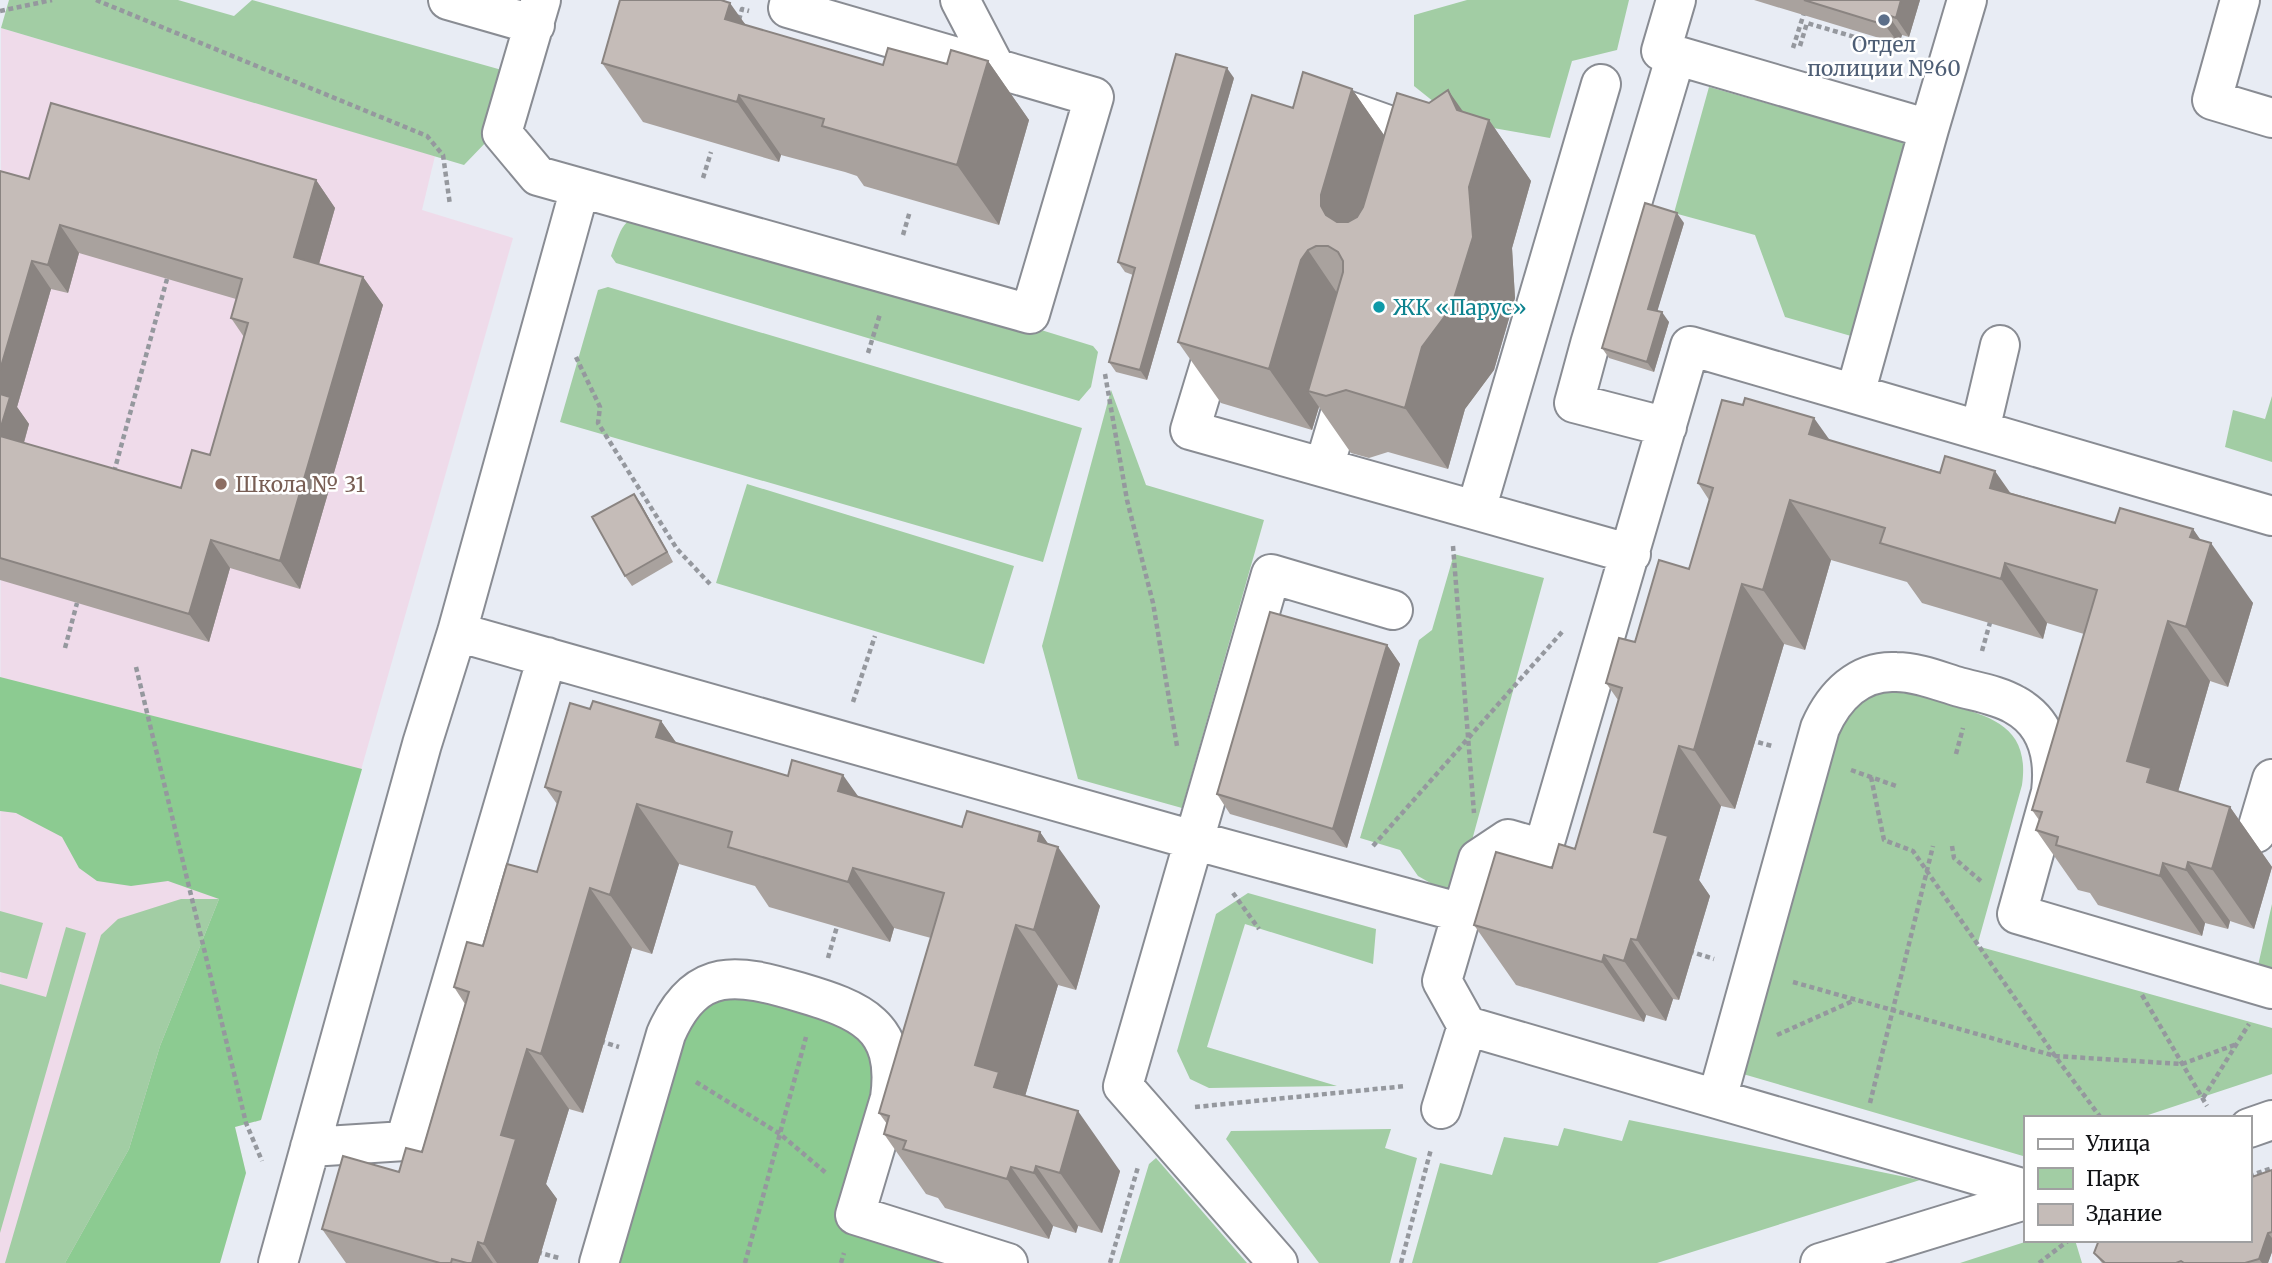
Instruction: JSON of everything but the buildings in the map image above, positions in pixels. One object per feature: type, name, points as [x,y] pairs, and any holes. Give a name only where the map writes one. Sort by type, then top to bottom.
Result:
[{"type":"street","points":[[448,0],[538,12],[502,133],[538,176],[1030,314],[1094,97],[788,8],[790,0]]},
{"type":"street","points":[[960,0],[996,69]]},
{"type":"street","points":[[1676,0],[1661,51],[1929,129]]},
{"type":"street","points":[[1855,394],[1967,0]]},
{"type":"street","points":[[2241,0],[2212,100],[2272,118]]},
{"type":"street","points":[[1667,427],[1574,403],[1676,55]]},
{"type":"street","points":[[1463,507],[1601,84]]},
{"type":"street","points":[[1287,108],[1305,104],[1329,104],[1422,138],[1407,187]]},
{"type":"street","points":[[278,1263],[580,188]]},
{"type":"street","points":[[1229,301],[1190,430],[1631,554]]},
{"type":"street","points":[[1324,467],[1361,341]]},
{"type":"street","points":[[1980,430],[2000,345]]},
{"type":"street","points":[[2024,1189],[1467,1026],[1442,981],[1478,859],[1508,839],[1543,849],[1690,346],[2272,516]]},
{"type":"street","points":[[1278,1263],[1123,1086],[1271,574],[1394,610]]},
{"type":"street","points":[[457,632],[1193,840],[1462,913]]},
{"type":"street","points":[[306,1163],[405,1141],[547,657]]},
{"type":"street","points":[[1717,1099],[1812,757],[1828,709],[1857,681],[1875,674],[1895,671],[1915,674],[1997,697],[2016,705],[2032,718],[2044,734],[2051,752],[2051,792],[2017,914],[2272,989]]},
{"type":"street","points":[[2256,833],[2272,779]]},
{"type":"street","points":[[582,1261],[674,1015],[687,999],[703,987],[721,980],[741,978],[762,981],[856,1011],[871,1024],[883,1040],[890,1059],[890,1098],[855,1215],[1008,1263]]},
{"type":"street","points":[[1445,1096],[1467,1026]]},
{"type":"street","points":[[2251,1127],[2272,1121]]},
{"type":"street","points":[[1820,1263],[2024,1200]]},
{"type":"path","points":[[0,11],[52,0]]},
{"type":"path","points":[[96,0],[427,136],[443,155],[450,205]]},
{"type":"path","points":[[1794,7],[1806,8],[1814,13]]},
{"type":"path","points":[[1801,25],[1806,8]]},
{"type":"path","points":[[736,30],[742,9],[751,12]]},
{"type":"path","points":[[1800,46],[1807,23],[1892,48],[1895,37],[1883,34]]},
{"type":"path","points":[[112,477],[167,279]]},
{"type":"path","points":[[549,300],[600,407],[598,423],[677,549],[710,584]]},
{"type":"path","points":[[1105,374],[1127,500],[1153,603],[1177,748]]},
{"type":"path","points":[[1463,507],[1468,737],[1478,859]]},
{"type":"path","points":[[65,648],[77,603]]},
{"type":"path","points":[[1357,884],[1365,855],[1567,625]]},
{"type":"path","points":[[841,740],[875,636]]},
{"type":"path","points":[[136,667],[246,1124],[265,1167],[306,1163]]},
{"type":"path","points":[[1812,757],[1899,787]]},
{"type":"path","points":[[1871,777],[1884,840],[1913,851],[2100,1116]]},
{"type":"path","points":[[1861,1141],[1933,846]]},
{"type":"path","points":[[1230,890],[1259,929]]},
{"type":"path","points":[[2138,950],[2130,976],[2207,1106]]},
{"type":"path","points":[[1753,970],[2055,1056],[2182,1063],[2237,1044]]},
{"type":"path","points":[[2203,1098],[2272,989]]},
{"type":"path","points":[[745,1263],[817,997]]},
{"type":"path","points":[[1728,1057],[1855,1000]]},
{"type":"path","points":[[658,1059],[780,1134],[860,1200]]},
{"type":"path","points":[[1110,1263],[1143,1151],[1177,1108],[1445,1096],[1401,1263]]},
{"type":"path","points":[[2251,1174],[2272,1168]]},
{"type":"path","points":[[2039,1263],[2066,1242]]},
{"type":"path","points":[[533,1251],[582,1261]]},
{"type":"shaded area","name":"Школа № 31","points":[[1,28],[435,156],[422,210],[513,238],[261,1120],[235,1127],[246,1173],[220,1263],[0,1263]]},
{"type":"green space","points":[[9,0],[178,0],[234,16],[252,0],[509,72],[490,138],[464,165],[1,28]]},
{"type":"green space","points":[[1467,0],[1629,0],[1617,50],[1572,61],[1550,138],[1459,122],[1414,86],[1414,15]]},
{"type":"green space","points":[[1709,87],[1912,144],[1858,338],[1785,317],[1755,235],[1674,213]]},
{"type":"green space","points":[[662,213],[1093,346],[1098,352],[1091,387],[1079,401],[616,263],[611,256],[627,222],[639,216]]},
{"type":"green space","points":[[608,287],[1082,428],[1043,562],[560,422],[598,290]]},
{"type":"green space","points":[[1111,390],[1146,485],[1264,520],[1182,808],[1078,779],[1042,646]]},
{"type":"green space","points":[[2272,396],[2272,462],[2225,447],[2233,410],[2265,419]]},
{"type":"green space","points":[[747,484],[1014,566],[984,664],[716,583]]},
{"type":"green space","points":[[1454,554],[1544,578],[1460,884],[1441,889],[1418,876],[1400,850],[1360,838],[1419,640],[1432,630]]},
{"type":"green space","points":[[0,677],[362,769],[261,1120],[235,1127],[246,1173],[220,1263],[65,1263],[129,1149],[160,1046],[219,899],[168,881],[131,886],[97,881],[79,868],[62,837],[16,813],[0,811]]},
{"type":"green space","points":[[1890,690],[1902,691],[1981,715],[2006,728],[2015,738],[2020,751],[2023,766],[2022,785],[1977,946],[2272,1028],[2272,1074],[2145,1116],[2024,1116],[2023,1156],[1743,1074],[1829,731],[1870,691]]},
{"type":"green space","points":[[1248,893],[1376,929],[1373,964],[1245,924],[1207,1047],[1337,1086],[1209,1088],[1190,1079],[1177,1051],[1216,914]]},
{"type":"green space","points":[[181,899],[219,899],[160,1046],[129,1149],[65,1263],[5,1263],[101,935],[118,919]]},
{"type":"green space","points":[[2272,904],[2272,974],[2257,970]]},
{"type":"green space","points":[[0,911],[43,923],[27,979],[0,972]]},
{"type":"green space","points":[[66,927],[86,933],[0,1233],[0,984],[46,997]]},
{"type":"green space","points":[[741,991],[862,1033],[880,1078],[840,1223],[965,1263],[612,1263],[678,1038],[696,1009]]},
{"type":"green space","points":[[1629,1120],[1920,1180],[1657,1263],[1412,1263],[1440,1163],[1492,1175],[1504,1137],[1558,1146],[1564,1128],[1622,1141]]},
{"type":"green space","points":[[1391,1129],[1385,1148],[1417,1158],[1390,1263],[1319,1263],[1226,1139],[1231,1131]]},
{"type":"green space","points":[[1156,1158],[1247,1263],[1119,1263],[1149,1164]]},
{"type":"green space","points":[[2025,1242],[2076,1242],[2082,1263],[1960,1263]]},
{"type":"place","name":"Отдел полиции №60","points":[[1884,20]]},
{"type":"place","name":"ЖК «Парус»","points":[[1379,307]]},
{"type":"place","name":"Школа № 31","points":[[221,484]]}]
